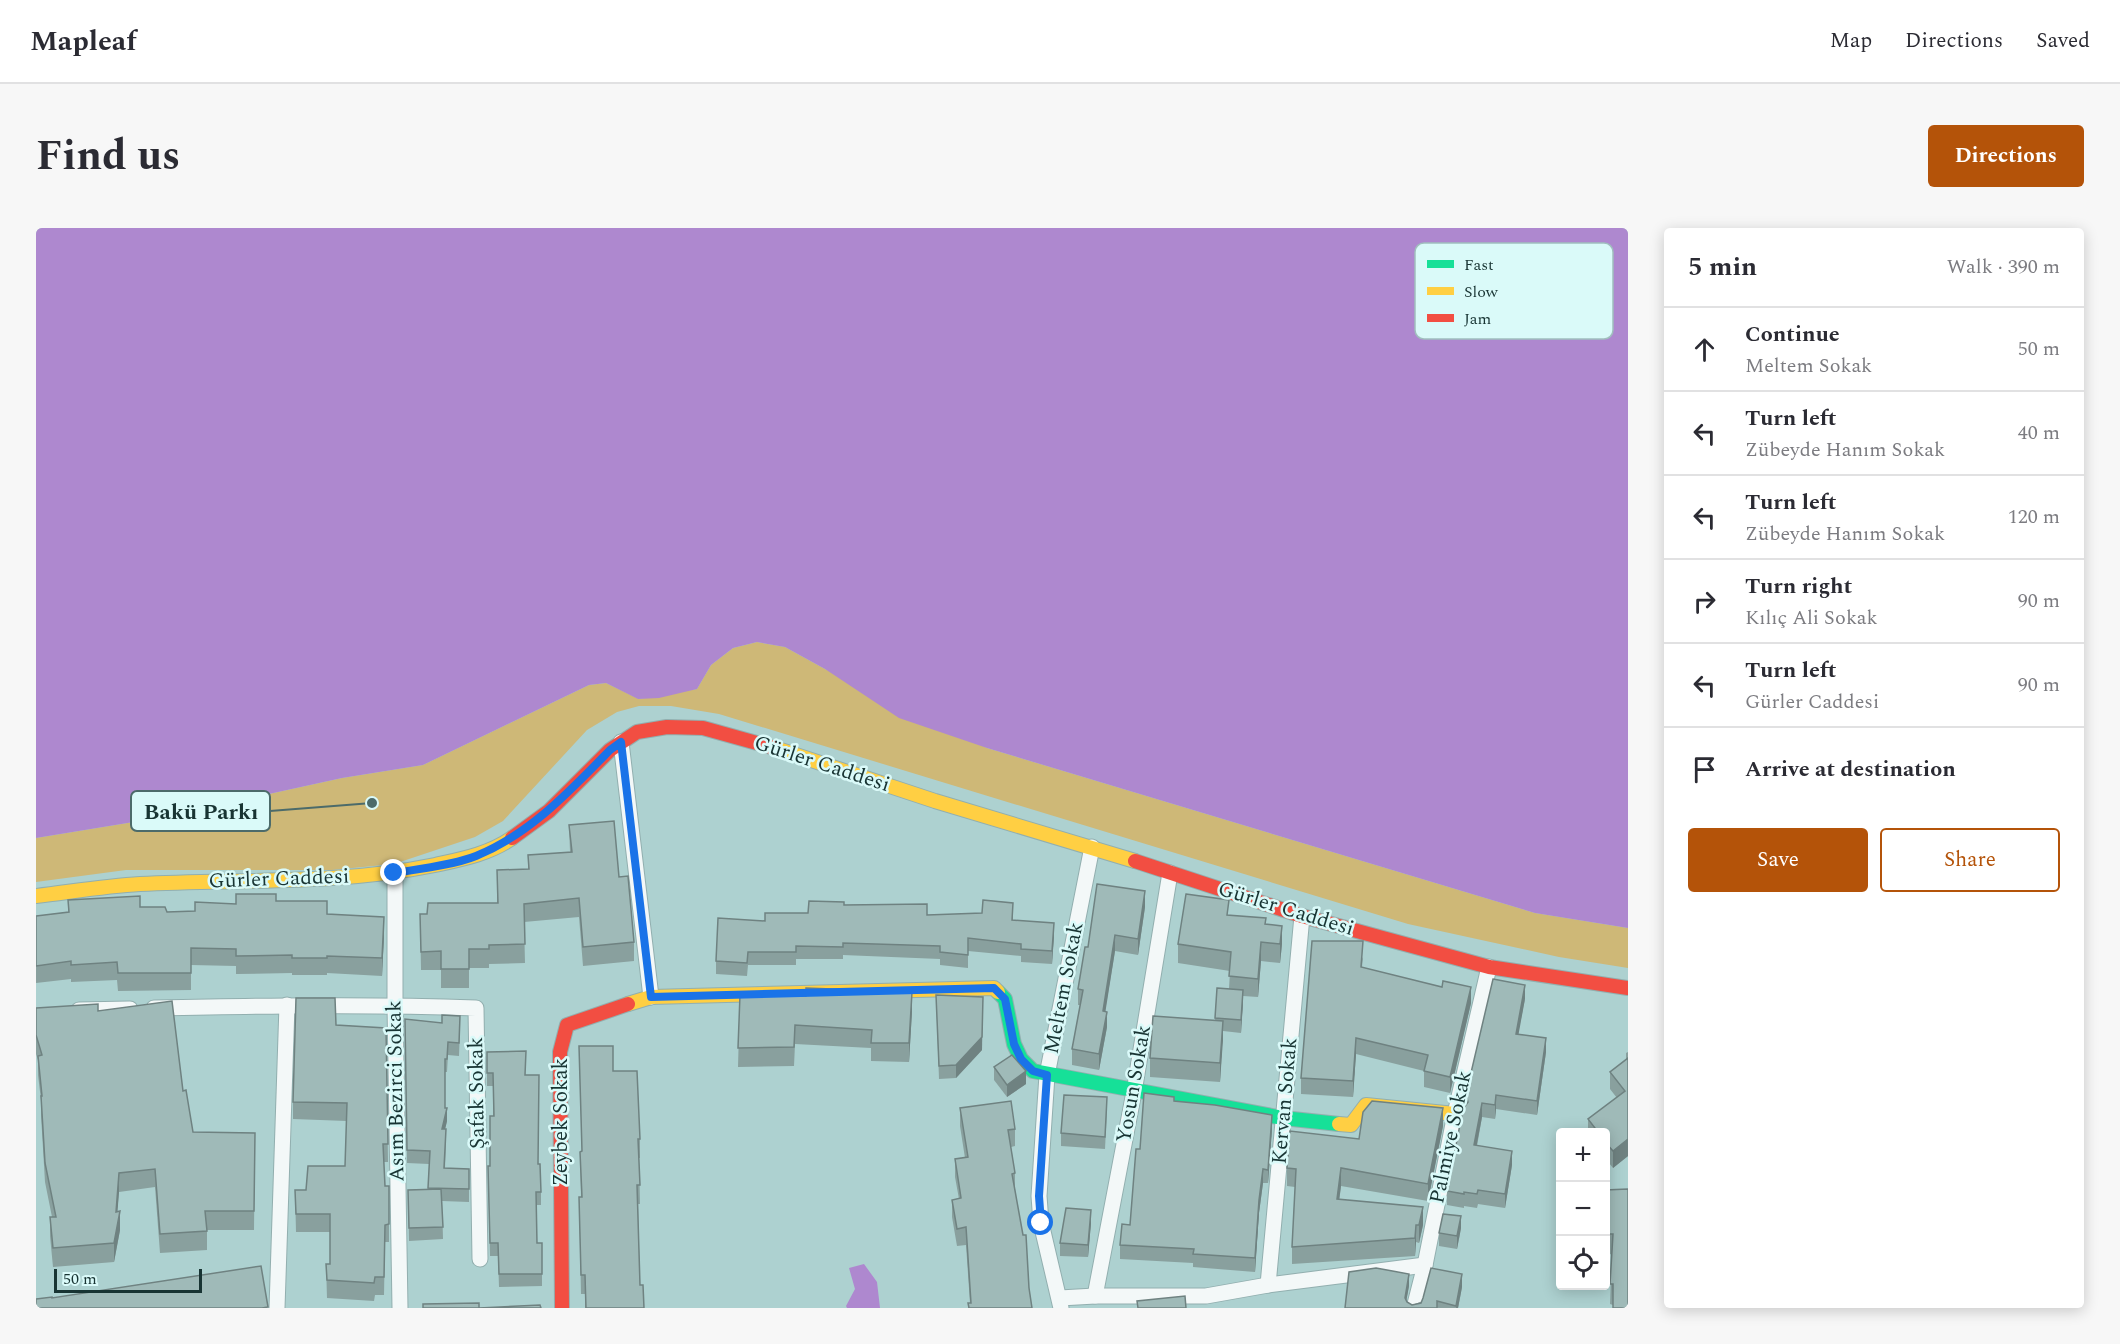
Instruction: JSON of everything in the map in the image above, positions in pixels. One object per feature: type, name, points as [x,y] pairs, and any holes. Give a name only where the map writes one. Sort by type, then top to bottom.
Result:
[{"type":"street","name":"Gürler Caddesi","points":[[36,896],[137,884],[283,879],[321,880],[394,873],[474,857],[507,841],[549,811],[610,750],[637,732],[666,727],[703,728],[754,741],[936,801],[1092,847],[1302,916],[1489,967],[1628,988]]},
{"type":"street","points":[[621,742],[651,997],[994,988],[1005,999],[1014,1044],[1021,1059],[1033,1071],[1047,1075],[1283,1118],[1351,1125],[1366,1105],[1455,1114]]},
{"type":"street","name":"Meltem Sokak","points":[[1060,1303],[1041,1223],[1039,1196],[1047,1075],[1092,847]]},
{"type":"street","name":"Asım Bezirci Sokak","points":[[394,873],[400,1308]]},
{"type":"street","name":"Yosun Sokak","points":[[1095,1296],[1134,1092],[1170,873]]},
{"type":"street","name":"Kervan Sokak","points":[[1269,1286],[1302,916]]},
{"type":"street","name":"Palmiye Sokak","points":[[1414,1308],[1489,967]]},
{"type":"street","name":"Zeybek Sokak","points":[[562,1308],[560,1052],[567,1025],[597,1012],[651,997]]},
{"type":"street","points":[[277,1308],[272,1268],[287,1005]]},
{"type":"street","points":[[69,1010],[395,1005]]},
{"type":"street","name":"Şafak Sokak","points":[[395,1005],[476,1008],[480,1259]]},
{"type":"street","points":[[1060,1303],[1095,1296],[1206,1296],[1425,1265]]},
{"type":"shaded area","points":[[36,228],[1628,228],[1628,928],[1535,913],[987,748],[899,718],[825,669],[785,647],[757,642],[733,648],[711,665],[697,689],[659,698],[638,699],[606,683],[589,685],[423,765],[342,778],[158,818],[36,838]]},
{"type":"shaded area","points":[[757,642],[785,647],[987,748],[1535,913],[1628,928],[1628,968],[1559,957],[1408,924],[719,714],[671,706],[639,706],[617,712],[587,730],[503,821],[475,837],[394,864],[332,870],[126,870],[36,882],[36,838],[158,818],[342,778],[423,765],[589,685],[606,683],[639,699],[697,689],[711,665],[733,648]]},
{"type":"shaded area","points":[[864,1264],[877,1282],[880,1308],[847,1308],[855,1289],[849,1268]]},
{"type":"building","points":[[614,821],[619,877],[628,876],[634,942],[583,947],[579,898],[524,904],[525,944],[489,945],[489,949],[469,949],[469,969],[441,969],[441,951],[421,952],[420,914],[427,914],[428,903],[498,903],[497,870],[529,869],[528,855],[572,852],[569,825]]},
{"type":"building","points":[[1097,884],[1145,891],[1138,939],[1115,935],[1103,1011],[1107,1012],[1099,1054],[1072,1049],[1083,990],[1078,989],[1085,947],[1088,947]]},
{"type":"building","points":[[236,894],[276,894],[276,901],[327,901],[327,914],[384,917],[382,958],[236,956],[236,949],[191,948],[191,973],[118,973],[117,962],[71,965],[71,961],[36,966],[36,916],[69,912],[68,900],[140,896],[140,907],[165,907],[167,912],[195,911],[195,902],[236,904]]},
{"type":"building","points":[[1186,894],[1229,900],[1227,915],[1266,918],[1265,924],[1282,926],[1280,944],[1261,942],[1258,979],[1229,976],[1231,952],[1178,944]]},
{"type":"building","points":[[983,900],[1013,903],[1012,920],[1054,923],[1052,951],[1021,949],[1021,944],[968,938],[968,955],[940,952],[940,946],[843,943],[843,947],[796,946],[796,952],[748,952],[747,963],[716,961],[718,918],[765,921],[765,913],[808,913],[809,901],[844,902],[844,905],[927,904],[927,915],[982,913]]},
{"type":"building","points":[[1312,941],[1363,941],[1361,967],[1442,987],[1443,981],[1471,987],[1450,1077],[1424,1071],[1428,1055],[1356,1038],[1353,1081],[1301,1078]]},
{"type":"building","points":[[1493,979],[1525,985],[1516,1034],[1546,1038],[1537,1101],[1496,1095],[1495,1105],[1482,1103],[1474,1145],[1512,1151],[1505,1194],[1478,1190],[1477,1194],[1464,1192],[1464,1194],[1447,1191],[1463,1109],[1468,1102],[1466,1094]]},
{"type":"building","points":[[806,988],[912,992],[909,1043],[871,1043],[872,1030],[795,1025],[794,1047],[738,1048],[740,995],[806,996]]},
{"type":"building","points":[[1217,988],[1243,990],[1241,1020],[1215,1018]]},
{"type":"building","points":[[936,995],[983,997],[982,1037],[956,1065],[939,1066]]},
{"type":"building","points":[[296,998],[335,998],[336,1025],[386,1028],[388,1144],[383,1144],[385,1186],[389,1186],[389,1224],[385,1225],[384,1277],[375,1277],[374,1283],[327,1280],[326,1264],[330,1264],[330,1214],[296,1214],[295,1190],[306,1190],[308,1166],[345,1166],[347,1103],[293,1102]]},
{"type":"building","points":[[172,1001],[183,1091],[186,1090],[193,1132],[255,1133],[254,1211],[205,1211],[207,1231],[160,1234],[155,1169],[119,1173],[116,1212],[120,1211],[114,1243],[53,1248],[50,1217],[56,1217],[45,1163],[38,1056],[42,1055],[36,1035],[36,1008],[98,1004],[98,1011]]},
{"type":"building","points":[[442,1015],[460,1016],[459,1043],[448,1042],[447,1059],[445,1059],[445,1108],[447,1108],[442,1129],[446,1129],[444,1168],[469,1169],[469,1189],[428,1188],[430,1151],[407,1150],[405,1019],[442,1023]]},
{"type":"building","points":[[1153,1016],[1223,1021],[1220,1063],[1150,1058]]},
{"type":"building","points":[[579,1046],[613,1046],[613,1071],[637,1071],[640,1185],[637,1185],[640,1285],[643,1285],[644,1308],[586,1308],[585,1275],[581,1275],[579,1197],[582,1197],[580,1152],[582,1151]]},
{"type":"building","points":[[526,1051],[525,1075],[539,1075],[538,1164],[540,1164],[541,1192],[536,1192],[537,1243],[542,1243],[542,1274],[499,1274],[498,1243],[490,1243],[488,1166],[490,1166],[490,1116],[494,1116],[493,1073],[487,1073],[487,1052]]},
{"type":"building","points":[[1012,1055],[1026,1071],[1007,1085],[994,1067]]},
{"type":"building","points":[[1628,1058],[1628,1139],[1613,1151],[1610,1148],[1610,1128],[1595,1128],[1588,1119],[1625,1091],[1610,1072]]},
{"type":"building","points":[[1144,1093],[1174,1097],[1174,1101],[1215,1105],[1272,1115],[1268,1170],[1263,1169],[1259,1200],[1255,1258],[1193,1254],[1194,1249],[1120,1245],[1122,1224],[1130,1225],[1136,1149],[1140,1149]]},
{"type":"building","points":[[1064,1095],[1107,1097],[1105,1137],[1061,1133]]},
{"type":"building","points":[[1011,1101],[1015,1129],[1008,1130],[1015,1173],[1012,1174],[1023,1235],[1026,1235],[1032,1308],[969,1308],[968,1303],[971,1303],[966,1227],[957,1229],[952,1200],[961,1198],[955,1159],[968,1157],[960,1108]]},
{"type":"building","points":[[1372,1101],[1443,1108],[1428,1184],[1341,1168],[1337,1199],[1423,1207],[1419,1225],[1416,1225],[1415,1238],[1292,1247],[1296,1169],[1287,1168],[1290,1131],[1359,1139],[1363,1112]]},
{"type":"building","points":[[441,1189],[443,1227],[409,1228],[408,1190]]},
{"type":"building","points":[[1628,1189],[1628,1308],[1613,1308],[1613,1284],[1610,1284],[1613,1234],[1610,1234],[1610,1190]]},
{"type":"building","points":[[1066,1208],[1091,1210],[1088,1245],[1060,1243]]},
{"type":"building","points":[[1443,1214],[1461,1216],[1457,1236],[1439,1233]]},
{"type":"building","points":[[261,1266],[268,1307],[36,1308],[36,1299]]},
{"type":"building","points":[[1376,1268],[1409,1274],[1405,1298],[1412,1305],[1421,1303],[1431,1268],[1462,1274],[1456,1306],[1437,1301],[1437,1308],[1345,1308],[1349,1272]]},
{"type":"building","points":[[1185,1296],[1186,1308],[1138,1308],[1137,1301]]},
{"type":"building","points":[[479,1303],[479,1308],[423,1308],[423,1304]]},
{"type":"building","points":[[540,1305],[541,1308],[479,1308]]},
{"type":"traffic: fast","points":[[998,992],[1005,999],[1014,1044],[1021,1059],[1033,1071],[1283,1118],[1339,1124]]},
{"type":"traffic: slow","points":[[775,748],[935,801],[1135,861]]},
{"type":"traffic: slow","points":[[36,896],[140,884],[362,876],[435,865],[475,855],[512,838]]},
{"type":"traffic: slow","points":[[628,1004],[651,997],[994,988],[998,992]]},
{"type":"traffic: slow","points":[[1339,1124],[1351,1125],[1366,1105],[1455,1114]]},
{"type":"traffic: jam","points":[[512,838],[549,811],[610,750],[637,732],[667,727],[703,728],[775,748]]},
{"type":"traffic: jam","points":[[1135,861],[1302,916],[1489,967],[1628,988]]},
{"type":"traffic: jam","points":[[562,1308],[560,1052],[567,1025],[628,1004]]},
{"type":"place","name":"Bakü Parkı","points":[[372,803]]},
{"type":"route","points":[[394,873],[474,857],[507,841],[549,811],[610,750],[621,742],[651,997],[994,988],[1005,999],[1014,1044],[1021,1059],[1033,1071],[1047,1075],[1039,1196],[1041,1223]]}]
